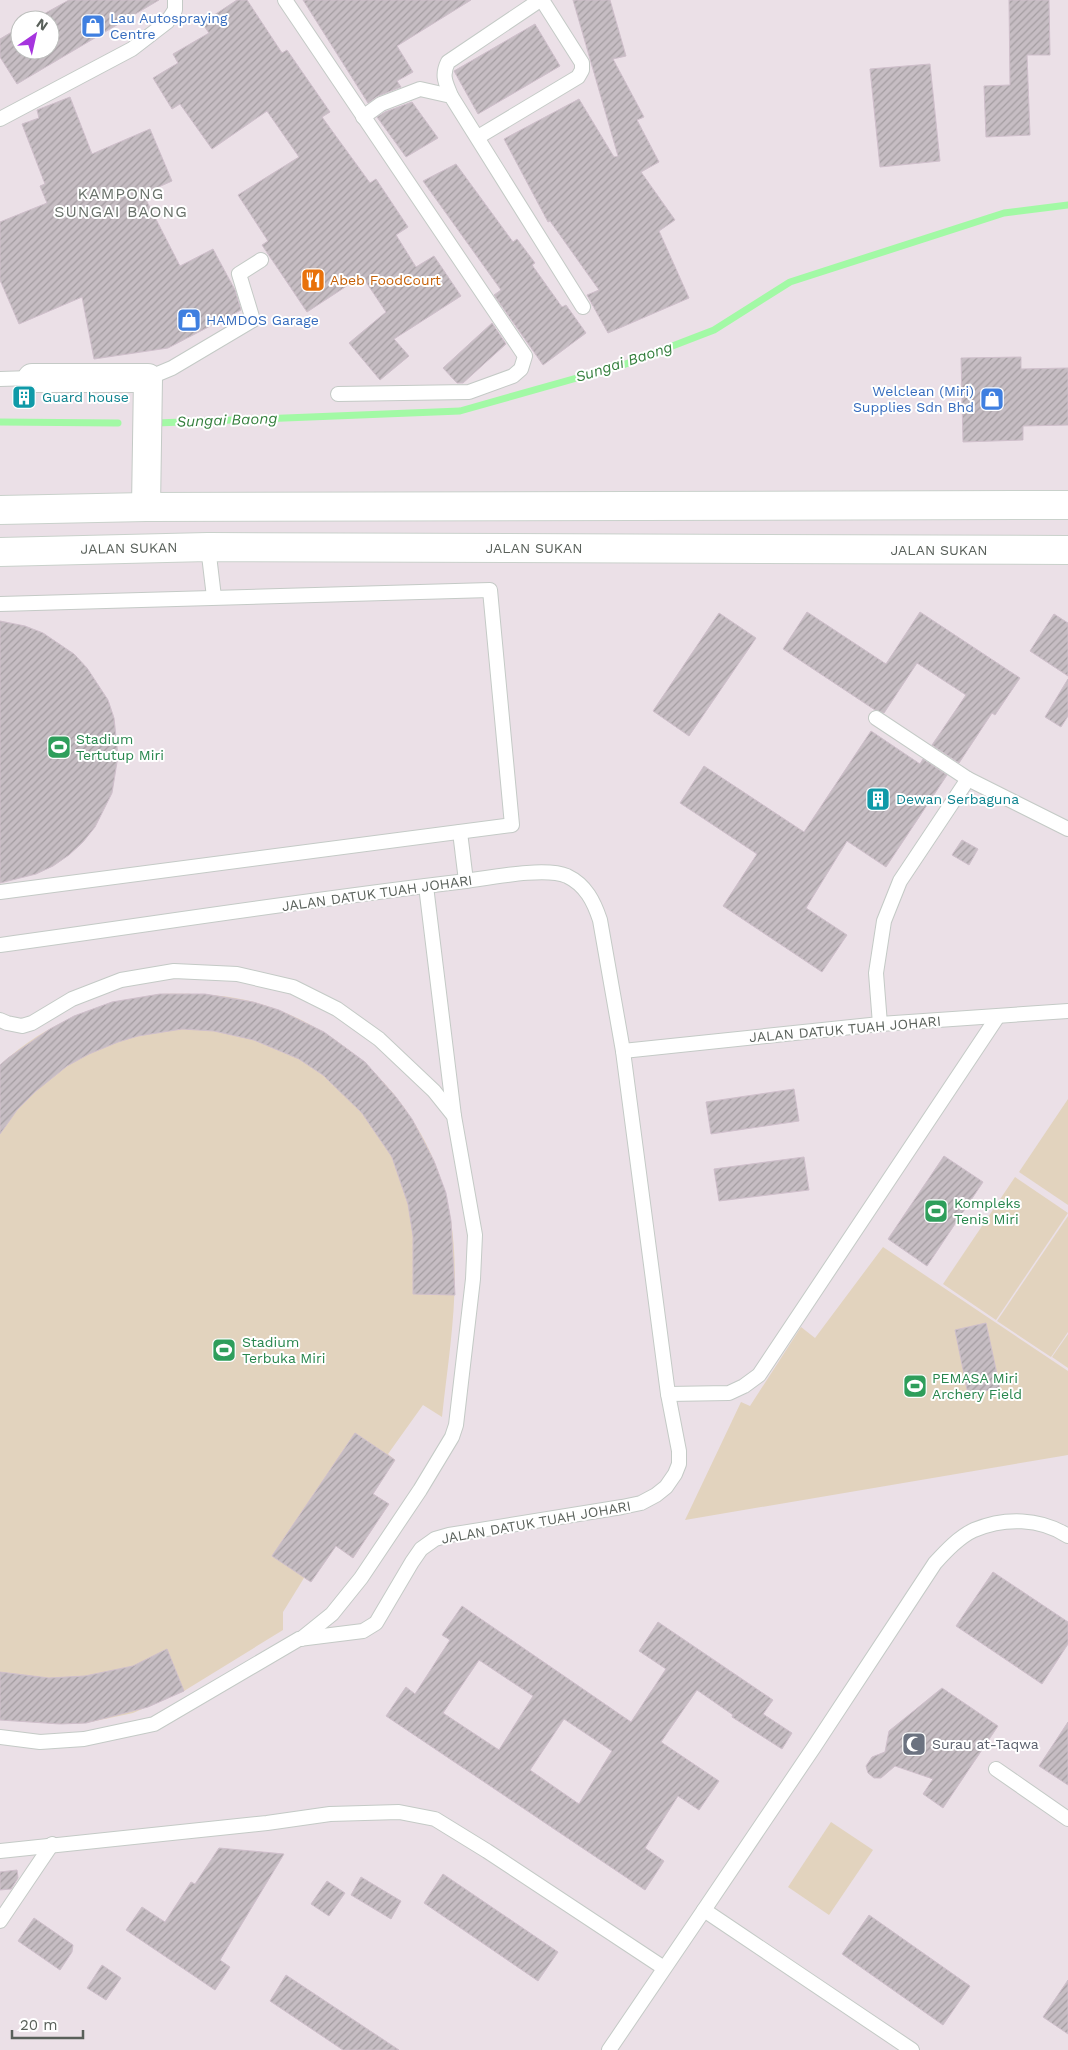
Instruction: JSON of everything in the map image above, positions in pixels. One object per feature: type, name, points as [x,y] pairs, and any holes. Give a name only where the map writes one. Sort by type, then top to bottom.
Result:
[{"type":"main road","points":[[32,378],[148,378],[146,507]]},
{"type":"main road","points":[[0,510],[146,507],[1068,506]]},
{"type":"main road","name":"JALAN SUKAN","points":[[0,552],[208,546],[1068,550]]},
{"type":"lane","points":[[0,119],[132,49],[167,22],[175,10],[175,0]]},
{"type":"lane","points":[[285,0],[524,356],[521,369],[514,376],[469,392],[338,394]]},
{"type":"lane","points":[[478,137],[578,77],[582,70],[582,63],[541,0],[448,62],[444,70],[451,96],[583,307]]},
{"type":"lane","points":[[363,118],[381,104],[420,89],[451,96]]},
{"type":"lane","points":[[148,378],[172,368],[253,320],[239,274],[260,260]]},
{"type":"lane","points":[[0,379],[32,378]]},
{"type":"lane","points":[[208,546],[214,598]]},
{"type":"lane","points":[[0,604],[490,590],[512,825],[0,892]]},
{"type":"lane","points":[[876,718],[968,780],[1068,829]]},
{"type":"lane","points":[[880,1024],[876,973],[884,921],[900,881],[968,780]]},
{"type":"lane","points":[[460,832],[466,881]]},
{"type":"lane","name":"JALAN DATUK TUAH JOHARI","points":[[0,945],[426,886],[546,872],[566,876],[583,888],[594,901],[600,920],[623,1051],[668,1394],[679,1450],[679,1464],[666,1487],[641,1503],[622,1508],[505,1525],[435,1539],[422,1549],[412,1562],[376,1622],[363,1632],[299,1640],[154,1724],[84,1739],[40,1742],[0,1737]]},
{"type":"lane","points":[[299,1640],[332,1614],[361,1578],[420,1490],[452,1437],[456,1425],[473,1279],[475,1235],[454,1116],[426,886]]},
{"type":"lane","points":[[0,1020],[22,1026],[32,1023],[72,999],[121,980],[174,971],[237,974],[293,987],[337,1009],[379,1039],[434,1091],[454,1116]]},
{"type":"lane","name":"JALAN DATUK TUAH JOHARI","points":[[623,1051],[880,1024],[1068,1011]]},
{"type":"lane","points":[[668,1394],[729,1393],[744,1386],[759,1374],[998,1016]]},
{"type":"lane","points":[[609,2050],[814,1747],[934,1563],[951,1546],[973,1530],[998,1523],[1026,1520],[1057,1529],[1068,1536]]},
{"type":"lane","points":[[996,1769],[1068,1819]]},
{"type":"lane","points":[[0,1851],[52,1844],[166,1834],[330,1814],[399,1812],[435,1819],[487,1851],[664,1968]]},
{"type":"lane","points":[[0,1920],[52,1844]]},
{"type":"lane","points":[[704,1910],[912,2050]]},
{"type":"shaded area","name":"Stadium Terbuka Miri","points":[[160,994],[231,997],[254,1002],[291,1015],[325,1033],[356,1056],[384,1083],[408,1114],[428,1147],[442,1183],[451,1221],[454,1245],[453,1319],[442,1417],[423,1405],[388,1454],[395,1460],[373,1494],[389,1504],[353,1558],[336,1546],[311,1582],[304,1578],[283,1612],[283,1630],[184,1691],[133,1713],[86,1723],[60,1724],[7,1720],[0,1718],[0,1065],[36,1037],[74,1017],[115,1003]]},
{"type":"shaded area","points":[[1068,1099],[1068,1205],[1019,1172]]},
{"type":"shaded area","points":[[1015,1177],[1068,1213],[996,1320],[943,1284]]},
{"type":"shaded area","points":[[1068,1216],[1068,1332],[1051,1357],[997,1321]]},
{"type":"shaded area","name":"PEMASA Miri Archery Field","points":[[883,1247],[1068,1371],[1068,1455],[685,1520],[741,1402],[750,1406],[801,1327],[815,1338]]},
{"type":"shaded area","points":[[1068,1334],[1068,1368],[1052,1357]]},
{"type":"shaded area","points":[[831,1822],[873,1850],[829,1915],[788,1887]]},
{"type":"building","points":[[69,0],[159,0],[60,59],[60,10],[51,10]]},
{"type":"building","points":[[237,0],[247,0],[282,53],[287,50],[330,112],[322,117],[370,183],[376,179],[408,227],[396,235],[416,267],[434,256],[461,296],[394,339],[409,356],[380,380],[349,343],[386,312],[362,276],[307,312],[262,245],[268,241],[238,195],[299,157],[267,111],[212,149],[180,104],[172,109],[153,78],[178,63],[173,54],[209,33],[202,23]]},
{"type":"building","points":[[303,0],[471,0],[397,46],[413,72],[397,81],[401,87],[378,96],[368,103]]},
{"type":"building","points":[[573,0],[610,0],[626,56],[613,59],[644,117],[637,120],[659,162],[641,172],[675,220],[659,231],[689,298],[608,333],[587,295],[599,290],[550,221],[548,222],[504,139],[579,99],[614,157],[618,156]]},
{"type":"building","points":[[1009,0],[1049,0],[1050,55],[1027,55],[1030,135],[986,137],[984,86],[1010,85]]},
{"type":"building","points":[[535,24],[560,66],[478,114],[454,71]]},
{"type":"building","points":[[10,33],[10,60],[58,60],[17,84],[0,57],[0,39]]},
{"type":"building","points":[[930,64],[940,161],[880,167],[870,69]]},
{"type":"building","points":[[70,97],[92,154],[150,129],[172,181],[143,194],[180,266],[213,249],[235,290],[241,310],[168,348],[94,359],[82,297],[19,324],[0,280],[0,222],[47,203],[40,186],[45,184],[22,124],[39,118],[37,110]]},
{"type":"building","points":[[412,102],[438,138],[406,157],[377,117]]},
{"type":"building","points":[[456,164],[513,242],[517,239],[535,263],[532,265],[562,307],[566,305],[586,333],[543,365],[494,295],[501,290],[423,181]]},
{"type":"building","points":[[492,323],[506,344],[463,383],[457,383],[443,368]]},
{"type":"building","name":"Welclean (Miri) Supplies Sdn Bhd","points":[[1021,357],[1021,369],[1068,368],[1068,425],[1023,426],[1023,440],[963,442],[961,358]]},
{"type":"building","points":[[807,612],[886,664],[920,612],[1020,678],[995,715],[992,713],[959,763],[932,745],[966,695],[917,663],[884,713],[875,710],[783,649]]},
{"type":"building","points":[[719,613],[756,638],[689,736],[653,711]]},
{"type":"building","points":[[1054,614],[1068,623],[1068,676],[1030,651]]},
{"type":"building","name":"Stadium Tertutup Miri","points":[[0,621],[25,626],[43,633],[74,654],[87,668],[108,700],[114,718],[118,756],[112,793],[95,827],[83,842],[53,866],[36,874],[0,883]]},
{"type":"building","points":[[1068,679],[1068,716],[1061,727],[1045,717]]},
{"type":"building","points":[[871,731],[920,764],[923,759],[947,775],[886,867],[847,841],[806,908],[847,935],[822,972],[723,906],[757,854],[680,803],[704,766],[804,832]]},
{"type":"building","points":[[962,840],[978,849],[969,865],[952,855]]},
{"type":"building","points":[[160,994],[205,994],[253,1002],[279,1010],[324,1032],[365,1062],[396,1097],[412,1119],[434,1161],[446,1193],[451,1221],[455,1295],[413,1294],[413,1236],[408,1204],[392,1157],[362,1113],[323,1075],[299,1059],[254,1040],[214,1031],[182,1029],[138,1036],[118,1042],[67,1066],[36,1091],[17,1110],[0,1134],[0,1065],[8,1058],[50,1029],[74,1016],[112,1002]]},
{"type":"building","points":[[794,1089],[799,1121],[711,1134],[706,1102]]},
{"type":"building","name":"Kompleks Tenis Miri","points":[[944,1156],[983,1182],[927,1266],[888,1239]]},
{"type":"building","points":[[804,1157],[809,1190],[719,1201],[714,1169]]},
{"type":"building","points":[[986,1323],[1000,1388],[968,1394],[955,1330]]},
{"type":"building","points":[[355,1433],[395,1460],[373,1494],[389,1504],[353,1558],[336,1546],[311,1582],[272,1556]]},
{"type":"building","points":[[993,1572],[1068,1622],[1068,1644],[1042,1684],[956,1626]]},
{"type":"building","points":[[462,1606],[631,1722],[666,1669],[639,1651],[658,1622],[773,1700],[763,1714],[792,1733],[782,1749],[732,1717],[733,1715],[697,1690],[661,1742],[719,1781],[699,1810],[678,1796],[645,1848],[664,1861],[645,1890],[386,1716],[406,1687],[415,1694],[450,1640],[442,1635]],"holes":[[[479,1660],[533,1696],[499,1750],[443,1713]],[[564,1719],[612,1751],[579,1804],[530,1770]]]},
{"type":"building","points":[[167,1649],[184,1691],[148,1707],[86,1723],[60,1724],[0,1720],[0,1672],[49,1678],[85,1676],[133,1666]]},
{"type":"building","points":[[942,1688],[998,1726],[943,1808],[923,1794],[933,1779],[895,1766],[881,1778],[874,1778],[868,1773],[866,1766],[872,1757],[885,1752],[889,1731]]},
{"type":"building","points":[[1068,1722],[1068,1785],[1039,1766]]},
{"type":"building","points":[[219,1848],[284,1854],[220,1960],[230,1967],[215,1990],[126,1930],[142,1907],[165,1922],[191,1882],[195,1884]]},
{"type":"building","points":[[17,1870],[18,1878],[11,1889],[0,1890],[0,1872]]},
{"type":"building","points":[[443,1874],[558,1952],[538,1981],[424,1903]]},
{"type":"building","points":[[361,1877],[401,1901],[391,1919],[351,1895]]},
{"type":"building","points":[[327,1881],[345,1893],[329,1916],[311,1904]]},
{"type":"building","points":[[869,1915],[970,1986],[943,2025],[842,1954]]},
{"type":"building","points":[[34,1918],[73,1945],[72,1952],[60,1970],[18,1941]]},
{"type":"building","points":[[102,1965],[121,1978],[106,2000],[87,1988]]},
{"type":"building","points":[[286,1975],[399,2050],[343,2050],[270,2001]]},
{"type":"building","points":[[1068,1980],[1068,2034],[1043,2017]]},
{"type":"waterway","name":"Sungai Baong","points":[[157,423],[460,411],[623,365],[714,330],[790,282],[1004,213],[1068,205]]},
{"type":"waterway","name":"Sungai Baong","points":[[0,422],[118,423]]},
{"type":"place","name":"Lau Autospraying Centre","points":[[93,26]]},
{"type":"place","name":"Abeb FoodCourt","points":[[313,280]]},
{"type":"place","name":"HAMDOS Garage","points":[[189,320]]},
{"type":"place","name":"Guard house","points":[[24,397]]},
{"type":"place","name":"Welclean (Miri) Supplies Sdn Bhd","points":[[992,399]]},
{"type":"place","name":"Stadium Tertutup Miri","points":[[59,747]]},
{"type":"place","name":"Dewan Serbaguna","points":[[878,799]]},
{"type":"place","name":"Kompleks Tenis Miri","points":[[936,1211]]},
{"type":"place","name":"Stadium Terbuka Miri","points":[[224,1350]]},
{"type":"place","name":"PEMASA Miri Archery Field","points":[[915,1386]]},
{"type":"place","name":"Surau at-Taqwa","points":[[914,1744]]},
{"type":"district","name":"KAMPONG SUNGAI BAONG","points":[[121,202]]}]
